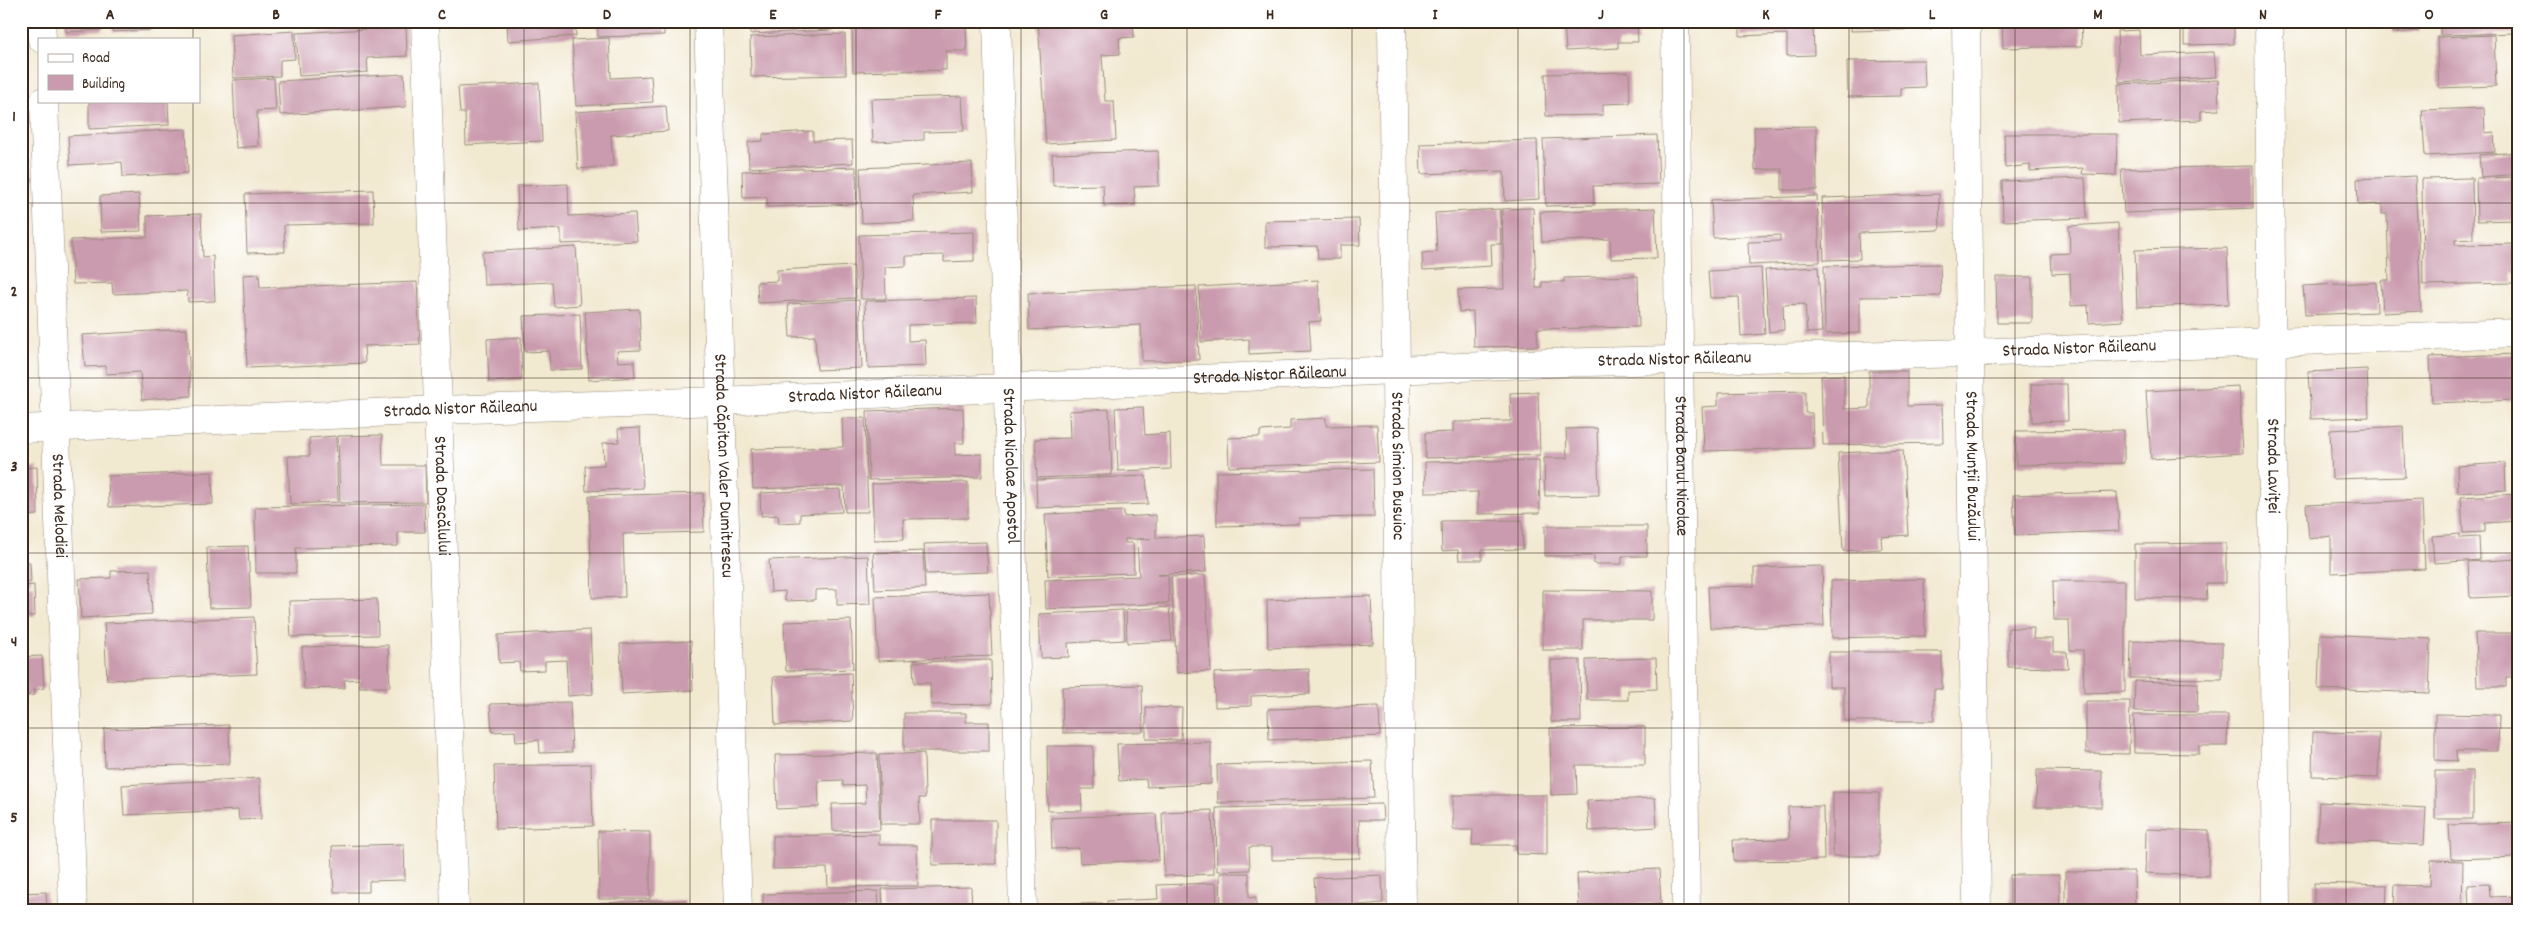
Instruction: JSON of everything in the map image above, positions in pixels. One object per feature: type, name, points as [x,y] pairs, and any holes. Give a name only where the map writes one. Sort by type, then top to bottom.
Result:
[{"type":"street","points":[[41,21],[42,38]]},
{"type":"street","name":"Strada Dascălului","points":[[425,21],[455,910]]},
{"type":"street","name":"Strada Căpitan Valer Dumitrescu","points":[[708,21],[738,910]]},
{"type":"street","name":"Strada Nicolae Apostol","points":[[997,21],[1023,910]]},
{"type":"street","name":"Strada Simion Busuioc","points":[[1392,21],[1402,910]]},
{"type":"street","name":"Strada Banul Nicolae","points":[[1675,21],[1686,910]]},
{"type":"street","name":"Strada Munții Buzăului","points":[[1966,21],[1977,910]]},
{"type":"street","name":"Strada Laviței","points":[[2269,21],[2276,910]]},
{"type":"street","name":"Strada Melodiei","points":[[44,102],[73,910]]},
{"type":"street","name":"Strada Nistor Răileanu","points":[[21,429],[439,410],[721,401],[1679,358],[1970,353],[2518,333]]},
{"type":"building","points":[[65,21],[151,21],[151,30],[113,32],[112,26],[102,26],[102,30],[66,32]]},
{"type":"building","points":[[507,21],[575,21],[576,36],[508,41]]},
{"type":"building","points":[[597,21],[664,21],[664,35],[598,37]]},
{"type":"building","points":[[749,21],[831,21],[832,30],[750,34]]},
{"type":"building","points":[[1038,21],[1133,21],[1134,37],[1119,38],[1120,54],[1102,55],[1105,101],[1114,101],[1116,140],[1046,144]]},
{"type":"building","points":[[1564,21],[1637,21],[1638,42],[1618,42],[1618,48],[1566,51]]},
{"type":"building","points":[[1740,21],[1813,21],[1814,55],[1787,56],[1787,34],[1740,36]]},
{"type":"building","points":[[1851,21],[1931,21],[1931,29],[1851,31]]},
{"type":"building","points":[[2002,21],[2081,21],[2082,46],[2003,48]]},
{"type":"building","points":[[2234,21],[2234,44],[2184,45],[2184,22]]},
{"type":"building","points":[[2392,21],[2418,21],[2419,31],[2393,33]]},
{"type":"building","points":[[2440,21],[2518,21],[2518,33],[2440,35]]},
{"type":"building","points":[[966,26],[967,51],[946,51],[946,70],[853,72],[852,29]]},
{"type":"building","points":[[406,27],[407,56],[367,58],[368,72],[299,76],[296,33]]},
{"type":"building","points":[[2139,30],[2140,55],[2214,52],[2216,77],[2119,82],[2117,31]]},
{"type":"building","points":[[294,31],[295,59],[280,60],[280,76],[233,78],[231,35]]},
{"type":"building","points":[[845,34],[846,75],[751,77],[750,37]]},
{"type":"building","points":[[2494,35],[2496,86],[2439,88],[2437,37]]},
{"type":"building","points":[[609,38],[611,78],[651,76],[653,102],[576,106],[572,40]]},
{"type":"building","points":[[1924,60],[1925,87],[1901,88],[1901,96],[1848,97],[1847,61]]},
{"type":"building","points":[[1629,72],[1630,103],[1603,104],[1603,115],[1546,116],[1545,74]]},
{"type":"building","points":[[404,74],[406,107],[280,115],[278,81]]},
{"type":"building","points":[[274,78],[276,110],[257,111],[258,146],[236,148],[233,80]]},
{"type":"building","points":[[2218,80],[2219,110],[2201,111],[2201,120],[2119,123],[2118,84]]},
{"type":"building","points":[[539,83],[542,141],[466,145],[465,113],[460,113],[458,87]]},
{"type":"building","points":[[962,96],[964,131],[924,132],[924,140],[873,142],[871,99]]},
{"type":"building","points":[[89,102],[168,102],[169,125],[89,129]]},
{"type":"building","points":[[666,106],[668,131],[611,135],[613,166],[578,169],[575,112]]},
{"type":"building","points":[[2484,108],[2485,133],[2494,132],[2495,152],[2425,156],[2422,110]]},
{"type":"building","points":[[1816,126],[1817,190],[1782,190],[1782,169],[1755,170],[1754,127]]},
{"type":"building","points":[[186,129],[188,173],[123,177],[122,162],[70,165],[68,136]]},
{"type":"building","points":[[813,131],[813,141],[852,140],[853,163],[749,168],[748,142],[763,141],[763,134]]},
{"type":"building","points":[[2004,134],[2117,134],[2116,175],[2082,174],[2083,168],[2030,171],[2030,165],[2005,168]]},
{"type":"building","points":[[1657,135],[1659,184],[1593,186],[1594,205],[1546,206],[1543,139]]},
{"type":"building","points":[[1537,140],[1539,199],[1505,201],[1504,171],[1421,174],[1420,144]]},
{"type":"building","points":[[1158,151],[1159,186],[1134,187],[1135,205],[1104,206],[1103,185],[1053,186],[1052,154]]},
{"type":"building","points":[[2518,152],[2518,174],[2481,177],[2479,155]]},
{"type":"building","points":[[972,163],[973,192],[913,195],[914,221],[862,223],[860,168]]},
{"type":"building","points":[[2253,166],[2253,208],[2124,213],[2121,169]]},
{"type":"building","points":[[856,167],[857,204],[767,207],[767,197],[743,198],[742,171]]},
{"type":"building","points":[[2415,176],[2421,311],[2383,313],[2381,280],[2389,280],[2387,214],[2382,214],[2382,204],[2358,205],[2357,179]]},
{"type":"building","points":[[2518,177],[2518,220],[2477,221],[2476,178]]},
{"type":"building","points":[[2085,178],[2087,218],[2003,221],[2002,181]]},
{"type":"building","points":[[2472,178],[2473,239],[2455,240],[2455,245],[2518,244],[2518,272],[2513,272],[2513,283],[2423,285],[2422,179]]},
{"type":"building","points":[[568,184],[569,216],[635,213],[637,241],[561,244],[561,229],[519,231],[517,186]]},
{"type":"building","points":[[373,190],[374,223],[284,225],[285,252],[247,253],[245,194]]},
{"type":"building","points":[[139,194],[141,231],[101,232],[100,196]]},
{"type":"building","points":[[1939,194],[1940,230],[1859,233],[1860,259],[1824,260],[1822,198]]},
{"type":"building","points":[[1817,196],[1820,262],[1749,265],[1748,242],[1780,241],[1780,235],[1713,238],[1711,200]]},
{"type":"building","points":[[1533,208],[1536,288],[1542,288],[1542,282],[1564,282],[1564,278],[1638,276],[1639,327],[1537,329],[1538,346],[1474,347],[1473,311],[1459,312],[1458,290],[1504,289],[1502,209]]},
{"type":"building","points":[[1655,208],[1657,258],[1611,259],[1610,239],[1542,242],[1540,212]]},
{"type":"building","points":[[1500,209],[1501,244],[1491,244],[1492,266],[1423,270],[1422,253],[1437,252],[1435,213]]},
{"type":"building","points":[[201,214],[203,257],[213,256],[215,301],[188,302],[187,291],[113,294],[112,283],[73,284],[71,240],[147,237],[147,216]]},
{"type":"building","points":[[1359,219],[1360,245],[1340,245],[1340,259],[1318,259],[1317,246],[1265,247],[1265,221]]},
{"type":"building","points":[[2118,223],[2123,321],[2089,323],[2088,305],[2071,306],[2070,273],[2052,274],[2051,254],[2070,253],[2069,226]]},
{"type":"building","points":[[974,232],[974,261],[944,262],[944,255],[906,256],[906,266],[885,267],[886,299],[861,299],[859,235]]},
{"type":"building","points":[[576,247],[580,305],[554,307],[552,282],[484,285],[482,252]]},
{"type":"building","points":[[2227,248],[2229,304],[2137,307],[2135,250]]},
{"type":"building","points":[[1940,264],[1941,296],[1860,297],[1860,333],[1825,334],[1824,266]]},
{"type":"building","points":[[854,266],[856,298],[758,303],[757,282],[777,281],[777,270]]},
{"type":"building","points":[[1818,267],[1822,332],[1807,333],[1805,304],[1783,305],[1784,330],[1769,332],[1765,270]]},
{"type":"building","points":[[1761,268],[1765,334],[1741,336],[1739,297],[1710,298],[1708,271]]},
{"type":"building","points":[[259,274],[260,288],[417,282],[420,344],[364,346],[365,363],[247,368],[243,275]]},
{"type":"building","points":[[1996,277],[2032,277],[2032,323],[1997,323]]},
{"type":"building","points":[[1318,280],[1321,321],[1309,322],[1311,351],[1249,354],[1249,339],[1201,342],[1199,287]]},
{"type":"building","points":[[2376,282],[2377,312],[2305,315],[2303,286]]},
{"type":"building","points":[[1196,286],[1199,360],[1142,361],[1141,325],[1029,330],[1028,293]]},
{"type":"building","points":[[976,298],[977,323],[908,325],[908,341],[925,340],[926,366],[868,368],[865,301]]},
{"type":"building","points":[[859,300],[862,368],[817,370],[815,336],[790,337],[788,304]]},
{"type":"building","points":[[639,309],[641,350],[617,351],[618,362],[634,361],[635,377],[589,380],[585,312]]},
{"type":"building","points":[[580,314],[582,369],[550,370],[549,351],[525,352],[523,316]]},
{"type":"building","points":[[187,329],[191,396],[142,400],[140,372],[106,374],[106,366],[85,367],[82,335]]},
{"type":"building","points":[[521,337],[522,380],[489,382],[487,339]]},
{"type":"building","points":[[2518,354],[2518,400],[2432,403],[2430,357]]},
{"type":"building","points":[[2367,369],[2369,417],[2311,419],[2308,372]]},
{"type":"building","points":[[1869,371],[1907,371],[1907,406],[1942,405],[1943,443],[1823,445],[1821,376],[1844,375],[1844,409],[1869,408]]},
{"type":"building","points":[[2031,384],[2067,384],[2068,421],[2032,422]]},
{"type":"building","points":[[2239,386],[2243,453],[2151,459],[2146,391]]},
{"type":"building","points":[[1805,391],[1805,413],[1812,413],[1813,448],[1704,451],[1702,407],[1718,406],[1718,393]]},
{"type":"building","points":[[1538,392],[1540,455],[1425,458],[1425,433],[1453,432],[1453,422],[1511,421],[1510,393]]},
{"type":"building","points":[[1143,407],[1145,435],[1170,433],[1171,469],[1118,471],[1115,408]]},
{"type":"building","points":[[963,408],[964,443],[955,443],[955,455],[982,454],[982,477],[869,480],[867,411]]},
{"type":"building","points":[[1109,409],[1112,475],[1037,478],[1035,439],[1070,438],[1069,411]]},
{"type":"building","points":[[842,418],[865,418],[868,512],[845,512],[844,486],[753,489],[751,449],[843,447]]},
{"type":"building","points":[[1326,418],[1326,426],[1377,425],[1379,462],[1229,467],[1228,438],[1260,437],[1260,431],[1290,429],[1290,420]]},
{"type":"building","points":[[2403,426],[2405,477],[2332,479],[2330,430]]},
{"type":"building","points":[[640,428],[643,488],[586,491],[585,466],[604,465],[603,443],[619,442],[618,429]]},
{"type":"building","points":[[1597,428],[1599,495],[1545,496],[1544,458],[1567,458],[1566,429]]},
{"type":"building","points":[[2124,430],[2124,463],[2016,465],[2016,431]]},
{"type":"building","points":[[382,435],[383,465],[425,465],[426,502],[340,503],[338,436]]},
{"type":"building","points":[[336,436],[338,502],[290,504],[288,456],[310,456],[309,438]]},
{"type":"building","points":[[1903,450],[1908,535],[1881,537],[1882,549],[1843,551],[1838,453]]},
{"type":"building","points":[[1539,460],[1540,513],[1478,514],[1478,492],[1426,493],[1425,462]]},
{"type":"building","points":[[2505,463],[2506,490],[2458,493],[2457,466]]},
{"type":"building","points":[[37,467],[38,515],[21,516],[21,468]]},
{"type":"building","points":[[1373,469],[1374,517],[1299,518],[1299,524],[1217,526],[1216,472]]},
{"type":"building","points":[[212,472],[213,504],[109,507],[108,476]]},
{"type":"building","points":[[1146,476],[1148,504],[1037,508],[1036,480]]},
{"type":"building","points":[[968,482],[968,518],[903,519],[904,539],[874,540],[872,484]]},
{"type":"building","points":[[840,489],[842,512],[800,514],[800,522],[779,523],[778,515],[761,516],[760,493]]},
{"type":"building","points":[[2117,492],[2119,531],[2015,535],[2013,495]]},
{"type":"building","points":[[703,493],[704,532],[623,534],[625,597],[592,598],[589,496]]},
{"type":"building","points":[[2518,494],[2518,521],[2485,523],[2485,532],[2463,533],[2461,497]]},
{"type":"building","points":[[2422,500],[2425,569],[2331,573],[2331,536],[2309,539],[2306,505]]},
{"type":"building","points":[[424,504],[425,532],[398,532],[398,546],[296,548],[296,573],[256,573],[255,507]]},
{"type":"building","points":[[1124,511],[1124,517],[1156,515],[1156,538],[1204,536],[1206,572],[1157,575],[1168,575],[1169,603],[1046,609],[1045,580],[1139,576],[1137,539],[1125,539],[1125,543],[1133,543],[1134,573],[1048,576],[1045,514]]},
{"type":"building","points":[[1522,520],[1523,549],[1482,550],[1482,560],[1459,560],[1458,550],[1442,551],[1441,521]]},
{"type":"building","points":[[1545,526],[1647,526],[1647,556],[1622,556],[1622,564],[1594,564],[1594,556],[1545,556]]},
{"type":"building","points":[[2460,534],[2460,538],[2479,537],[2480,560],[2434,563],[2432,536]]},
{"type":"building","points":[[986,542],[988,572],[926,574],[924,544]]},
{"type":"building","points":[[2226,543],[2226,583],[2206,583],[2207,599],[2135,598],[2135,544]]},
{"type":"building","points":[[248,546],[251,607],[209,608],[207,547]]},
{"type":"building","points":[[923,551],[925,588],[875,590],[873,553]]},
{"type":"building","points":[[868,556],[870,604],[837,605],[837,589],[815,590],[815,600],[785,601],[785,591],[771,592],[769,560]]},
{"type":"building","points":[[2518,559],[2518,596],[2470,598],[2468,562]]},
{"type":"building","points":[[21,562],[30,562],[31,582],[21,583]]},
{"type":"building","points":[[1822,566],[1824,626],[1710,628],[1708,587],[1754,586],[1754,568]]},
{"type":"building","points":[[150,570],[152,614],[81,618],[79,579],[111,578],[111,571]]},
{"type":"building","points":[[1205,575],[1211,671],[1177,673],[1171,577]]},
{"type":"building","points":[[1924,579],[1925,636],[1832,638],[1831,581]]},
{"type":"building","points":[[2053,581],[2125,581],[2125,692],[2084,693],[2083,650],[2070,650],[2069,620],[2054,620]]},
{"type":"building","points":[[34,585],[35,616],[21,616],[21,586]]},
{"type":"building","points":[[1543,590],[1652,591],[1652,620],[1583,620],[1583,650],[1543,650]]},
{"type":"building","points":[[989,593],[992,656],[878,661],[875,597]]},
{"type":"building","points":[[1371,596],[1373,644],[1268,648],[1267,600]]},
{"type":"building","points":[[377,599],[378,635],[291,637],[289,601]]},
{"type":"building","points":[[1169,607],[1172,641],[1127,643],[1126,610]]},
{"type":"building","points":[[1123,610],[1125,640],[1068,643],[1069,657],[1041,658],[1039,614]]},
{"type":"building","points":[[254,617],[257,674],[107,680],[104,623]]},
{"type":"building","points":[[851,620],[853,669],[786,671],[784,622]]},
{"type":"building","points":[[2008,628],[2034,628],[2033,639],[2053,639],[2053,652],[2067,652],[2068,668],[2008,667]]},
{"type":"building","points":[[590,630],[593,694],[568,696],[566,660],[545,661],[545,670],[520,671],[519,662],[499,663],[498,635]]},
{"type":"building","points":[[2475,633],[2518,633],[2518,677],[2506,677],[2506,687],[2477,687]]},
{"type":"building","points":[[2320,634],[2431,639],[2429,693],[2318,689]]},
{"type":"building","points":[[691,641],[693,690],[622,694],[620,644]]},
{"type":"building","points":[[2131,641],[2222,643],[2222,679],[2130,678]]},
{"type":"building","points":[[388,645],[390,687],[360,687],[360,679],[344,680],[345,688],[304,689],[302,647]]},
{"type":"building","points":[[1829,652],[1942,652],[1942,689],[1934,689],[1934,721],[1844,721],[1844,687],[1829,687]]},
{"type":"building","points":[[42,656],[44,688],[34,690],[35,695],[21,696],[21,657]]},
{"type":"building","points":[[1656,658],[1657,689],[1628,690],[1628,700],[1587,700],[1586,660]]},
{"type":"building","points":[[991,660],[992,704],[931,705],[930,683],[914,683],[913,662]]},
{"type":"building","points":[[1551,660],[1580,660],[1581,722],[1551,722]]},
{"type":"building","points":[[1309,669],[1310,694],[1251,696],[1251,706],[1215,707],[1214,673]]},
{"type":"building","points":[[851,673],[853,721],[775,725],[773,677]]},
{"type":"building","points":[[2135,681],[2198,683],[2197,712],[2134,711]]},
{"type":"building","points":[[1142,685],[1143,732],[1063,733],[1062,687]]},
{"type":"building","points":[[2086,701],[2130,701],[2129,754],[2086,753]]},
{"type":"building","points":[[570,702],[572,752],[540,753],[539,740],[516,742],[515,731],[492,732],[490,704]]},
{"type":"building","points":[[1379,706],[1380,736],[1269,740],[1268,709]]},
{"type":"building","points":[[1146,707],[1182,708],[1181,740],[1146,739]]},
{"type":"building","points":[[904,713],[966,713],[966,722],[989,722],[989,751],[904,751]]},
{"type":"building","points":[[2435,714],[2499,715],[2498,751],[2456,751],[2457,761],[2435,760]]},
{"type":"building","points":[[2134,715],[2228,715],[2227,746],[2199,746],[2199,754],[2134,753]]},
{"type":"building","points":[[229,725],[230,764],[105,767],[104,729]]},
{"type":"building","points":[[1645,727],[1645,765],[1576,765],[1577,794],[1551,795],[1550,728]]},
{"type":"building","points":[[2313,732],[2379,733],[2378,778],[2312,776]]},
{"type":"building","points":[[1211,742],[1211,784],[1147,787],[1146,779],[1119,781],[1117,744]]},
{"type":"building","points":[[1047,746],[1093,746],[1094,789],[1081,789],[1082,811],[1048,811]]},
{"type":"building","points":[[877,753],[880,830],[833,831],[832,804],[866,803],[865,785],[843,786],[843,780],[818,781],[819,807],[777,809],[775,755]]},
{"type":"building","points":[[924,753],[925,798],[919,798],[920,824],[881,824],[879,755]]},
{"type":"building","points":[[1372,761],[1374,798],[1218,803],[1217,765]]},
{"type":"building","points":[[591,764],[593,826],[496,829],[494,766]]},
{"type":"building","points":[[2037,770],[2102,771],[2102,807],[2036,807]]},
{"type":"building","points":[[2435,771],[2473,771],[2473,819],[2435,819]]},
{"type":"building","points":[[260,778],[261,819],[239,820],[238,810],[124,815],[122,785]]},
{"type":"building","points":[[1833,792],[1879,793],[1879,856],[1833,856]]},
{"type":"building","points":[[1453,795],[1547,795],[1547,855],[1516,854],[1516,845],[1472,845],[1473,830],[1453,830]]},
{"type":"building","points":[[1655,798],[1657,827],[1589,831],[1587,801]]},
{"type":"building","points":[[2319,802],[2426,808],[2424,845],[2317,840]]},
{"type":"building","points":[[1382,804],[1383,820],[1359,820],[1360,858],[1272,860],[1272,847],[1249,847],[1250,870],[1217,871],[1216,808]]},
{"type":"building","points":[[1823,806],[1824,860],[1734,861],[1733,840],[1789,839],[1788,807]]},
{"type":"building","points":[[1212,810],[1214,874],[1164,876],[1162,812]]},
{"type":"building","points":[[1156,814],[1159,860],[1080,863],[1079,848],[1052,849],[1051,818]]},
{"type":"building","points":[[932,820],[996,820],[996,864],[932,865]]},
{"type":"building","points":[[2518,823],[2518,857],[2451,859],[2449,825]]},
{"type":"building","points":[[2146,829],[2209,831],[2208,876],[2145,873]]},
{"type":"building","points":[[598,831],[650,832],[650,899],[599,899]]},
{"type":"building","points":[[879,834],[879,845],[917,845],[918,886],[828,887],[827,868],[773,869],[773,836]]},
{"type":"building","points":[[404,844],[405,880],[369,881],[369,892],[334,892],[332,846]]},
{"type":"building","points":[[2431,860],[2463,861],[2462,910],[2394,910],[2395,885],[2430,886]]},
{"type":"building","points":[[1659,869],[1661,903],[1579,908],[1577,873]]},
{"type":"building","points":[[2134,871],[2135,910],[2065,910],[2065,872]]},
{"type":"building","points":[[1220,873],[1249,873],[1249,898],[1256,897],[1256,910],[1221,910]]},
{"type":"building","points":[[1382,875],[1383,903],[1358,905],[1359,910],[1316,910],[1314,878]]},
{"type":"building","points":[[2010,875],[2059,875],[2060,910],[2010,910]]},
{"type":"building","points":[[1216,883],[1217,910],[1107,910],[1107,901],[1158,899],[1157,885]]},
{"type":"building","points":[[2314,883],[2387,885],[2386,910],[2314,910]]},
{"type":"building","points":[[2489,884],[2490,897],[2518,896],[2518,910],[2469,910],[2468,885]]},
{"type":"building","points":[[971,887],[972,910],[883,910],[882,889]]},
{"type":"building","points":[[878,891],[879,910],[763,910],[763,894]]},
{"type":"building","points":[[46,892],[47,910],[21,910],[21,893]]},
{"type":"building","points":[[685,900],[685,910],[600,910],[600,903]]},
{"type":"building","points":[[1102,903],[1102,910],[1054,910],[1054,905]]}]
